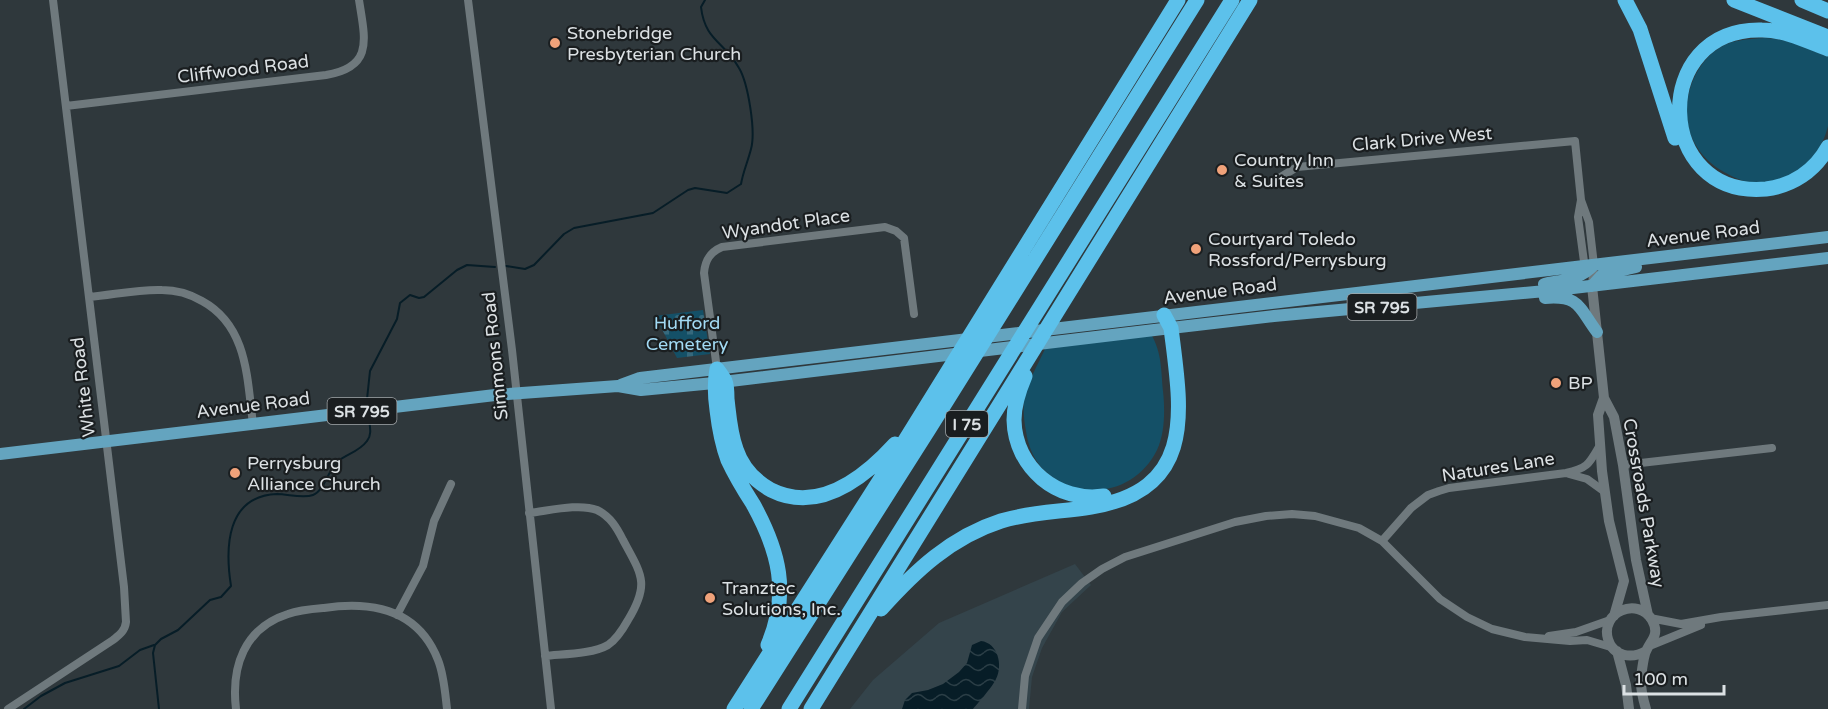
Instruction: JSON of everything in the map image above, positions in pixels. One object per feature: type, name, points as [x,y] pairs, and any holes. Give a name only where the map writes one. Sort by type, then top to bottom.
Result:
[{"type":"highway","points":[[733,709],[895,457],[1178,0]]},
{"type":"highway","name":"I 75","points":[[751,709],[923,439],[1197,0]]},
{"type":"highway","name":"I 75","points":[[789,709],[1232,0]]},
{"type":"highway","points":[[811,709],[1250,0]]},
{"type":"highway","points":[[1625,0],[1640,29],[1680,151],[1696,173],[1713,185],[1733,194],[1753,198],[1778,195],[1797,189],[1828,165]]},
{"type":"highway","points":[[1734,0],[1828,37]]},
{"type":"highway","points":[[1802,0],[1828,11]]},
{"type":"highway","points":[[1828,49],[1772,31],[1746,31],[1726,36],[1701,54],[1689,70],[1681,89],[1678,117],[1683,139],[1694,158],[1717,178],[1747,189],[1779,187],[1799,178],[1813,167],[1828,147]]},
{"type":"highway","points":[[1064,302],[1021,384],[1016,399],[1014,419],[1020,449],[1030,466],[1053,487],[1071,495],[1102,497],[1129,489],[1153,470],[1163,453],[1170,433],[1171,413],[1166,324]]},
{"type":"highway","points":[[848,648],[879,610],[914,573],[963,537],[1020,516],[1112,503],[1140,490],[1156,477],[1168,461],[1178,432],[1179,411],[1166,324]]},
{"type":"highway","points":[[719,378],[731,432],[741,460],[760,483],[788,496],[817,497],[846,486],[885,455],[920,414]]},
{"type":"highway","points":[[719,378],[717,414],[724,448],[736,476],[770,538],[777,560],[780,583],[778,613],[769,642],[733,709]]},
{"type":"main road","name":"Avenue Road","points":[[0,454],[516,394],[618,386],[640,378],[719,378],[932,357],[1828,237]]},
{"type":"main road","points":[[1592,286],[1602,275],[1695,254]]},
{"type":"main road","name":"Avenue Road","points":[[719,378],[939,342],[1068,327],[1166,324],[1466,300],[1828,258]]},
{"type":"main road","points":[[1466,300],[1578,277],[1588,268]]},
{"type":"main road","points":[[1466,300],[1510,302],[1555,297],[1569,299],[1580,306],[1597,332]]},
{"type":"street","name":"White Road","points":[[8,709],[113,640],[125,627],[127,612],[53,0]]},
{"type":"street","name":"Cliffwood Road","points":[[66,106],[326,75],[346,70],[360,59],[363,49],[359,0]]},
{"type":"street","name":"Simmons Road","points":[[468,0],[512,350],[551,709]]},
{"type":"street","name":"Clark Drive West","points":[[1276,180],[1297,167],[1575,141],[1581,201],[1588,215],[1588,268]]},
{"type":"street","name":"Wyandot Place","points":[[719,378],[705,265],[712,252],[722,247],[892,228],[904,238],[914,314]]},
{"type":"street","points":[[1588,268],[1592,286]]},
{"type":"street","name":"Crossroads Parkway","points":[[1592,286],[1604,398],[1614,417],[1636,560],[1649,616]]},
{"type":"street","points":[[89,297],[161,290],[184,293],[213,308],[231,326],[240,345],[247,375],[253,424]]},
{"type":"street","name":"Crossroads Parkway","points":[[1604,398],[1598,415],[1605,492],[1609,521],[1624,581],[1612,618]]},
{"type":"street","name":"Natures Lane","points":[[1382,541],[1411,508],[1428,495],[1449,488],[1581,470],[1600,445]]},
{"type":"street","points":[[1623,465],[1772,448]]},
{"type":"street","name":"Natures Lane","points":[[1566,473],[1587,479],[1605,492]]},
{"type":"street","points":[[398,615],[423,566],[434,521],[451,484]]},
{"type":"street","points":[[529,513],[585,507],[601,512],[610,519],[618,531],[637,565],[642,581],[641,593],[636,606],[622,631],[611,643],[597,650],[545,656]]},
{"type":"street","points":[[1022,709],[1025,676],[1038,638],[1062,602],[1082,583],[1125,557],[1235,522],[1275,515],[1315,516],[1359,528],[1382,541],[1440,599],[1467,617],[1492,629],[1525,638],[1587,640],[1630,656],[1639,655],[1678,633],[1721,617]]},
{"type":"street","points":[[236,709],[234,693],[236,672],[242,653],[254,636],[279,617],[289,614],[319,608],[361,604],[381,608],[398,615],[416,628],[434,652],[442,671],[447,709]]},
{"type":"street","points":[[1525,638],[1576,632],[1612,618],[1625,609],[1633,608],[1649,616],[1681,624],[1721,617],[1828,605]]},
{"type":"street","points":[[1646,709],[1641,695],[1641,679],[1649,648],[1655,638],[1655,629],[1649,616]]},
{"type":"street","points":[[1612,618],[1607,632],[1608,639],[1615,650],[1626,685],[1629,709]]},
{"type":"shaded area","points":[[1075,564],[1091,585],[1062,612],[1042,648],[1032,677],[1029,709],[850,709],[873,680],[939,623]]},
{"type":"green space","points":[[1765,38],[1790,42],[1828,57],[1828,126],[1818,150],[1807,164],[1793,174],[1774,181],[1754,183],[1724,172],[1701,153],[1689,129],[1687,102],[1696,74],[1713,52],[1731,42]]},
{"type":"green space","name":"Hufford Cemetery","points":[[703,310],[710,354],[677,358],[655,316]]},
{"type":"green space","points":[[1151,334],[1160,362],[1164,398],[1163,429],[1157,450],[1135,477],[1120,485],[1088,490],[1072,487],[1056,479],[1042,468],[1034,456],[1024,420],[1025,394],[1045,349]]},
{"type":"water","points":[[981,641],[995,650],[999,667],[994,682],[973,709],[902,709],[905,700],[912,693],[943,684],[959,672],[967,663],[972,645]]},
{"type":"waterway","points":[[506,266],[525,269],[534,265],[564,234],[574,228],[653,213],[688,190],[695,188],[727,193],[741,184],[752,141],[752,119],[748,95],[739,68],[707,27],[701,7],[705,0]]},
{"type":"waterway","points":[[367,399],[370,371],[397,319],[400,303],[410,295],[424,297],[457,270],[467,265],[495,267]]},
{"type":"waterway","points":[[159,709],[153,653],[155,645],[178,630],[210,600],[221,597],[231,586],[229,541],[238,514],[247,504],[260,497],[277,494],[305,497],[317,493],[337,462],[360,448],[369,439],[369,419]]},
{"type":"waterway","points":[[24,709],[41,696],[65,683],[119,666],[140,650],[154,645]]},
{"type":"place","name":"Stonebridge Presbyterian Church","points":[[555,43]]},
{"type":"place","name":"Country Inn & Suites","points":[[1222,170]]},
{"type":"place","name":"Courtyard Toledo Rossford/Perrysburg","points":[[1196,249]]},
{"type":"place","name":"BP","points":[[1556,383]]},
{"type":"place","name":"Perrysburg Alliance Church","points":[[235,473]]},
{"type":"place","name":"Tranztec Solutions, Inc.","points":[[710,598]]}]
